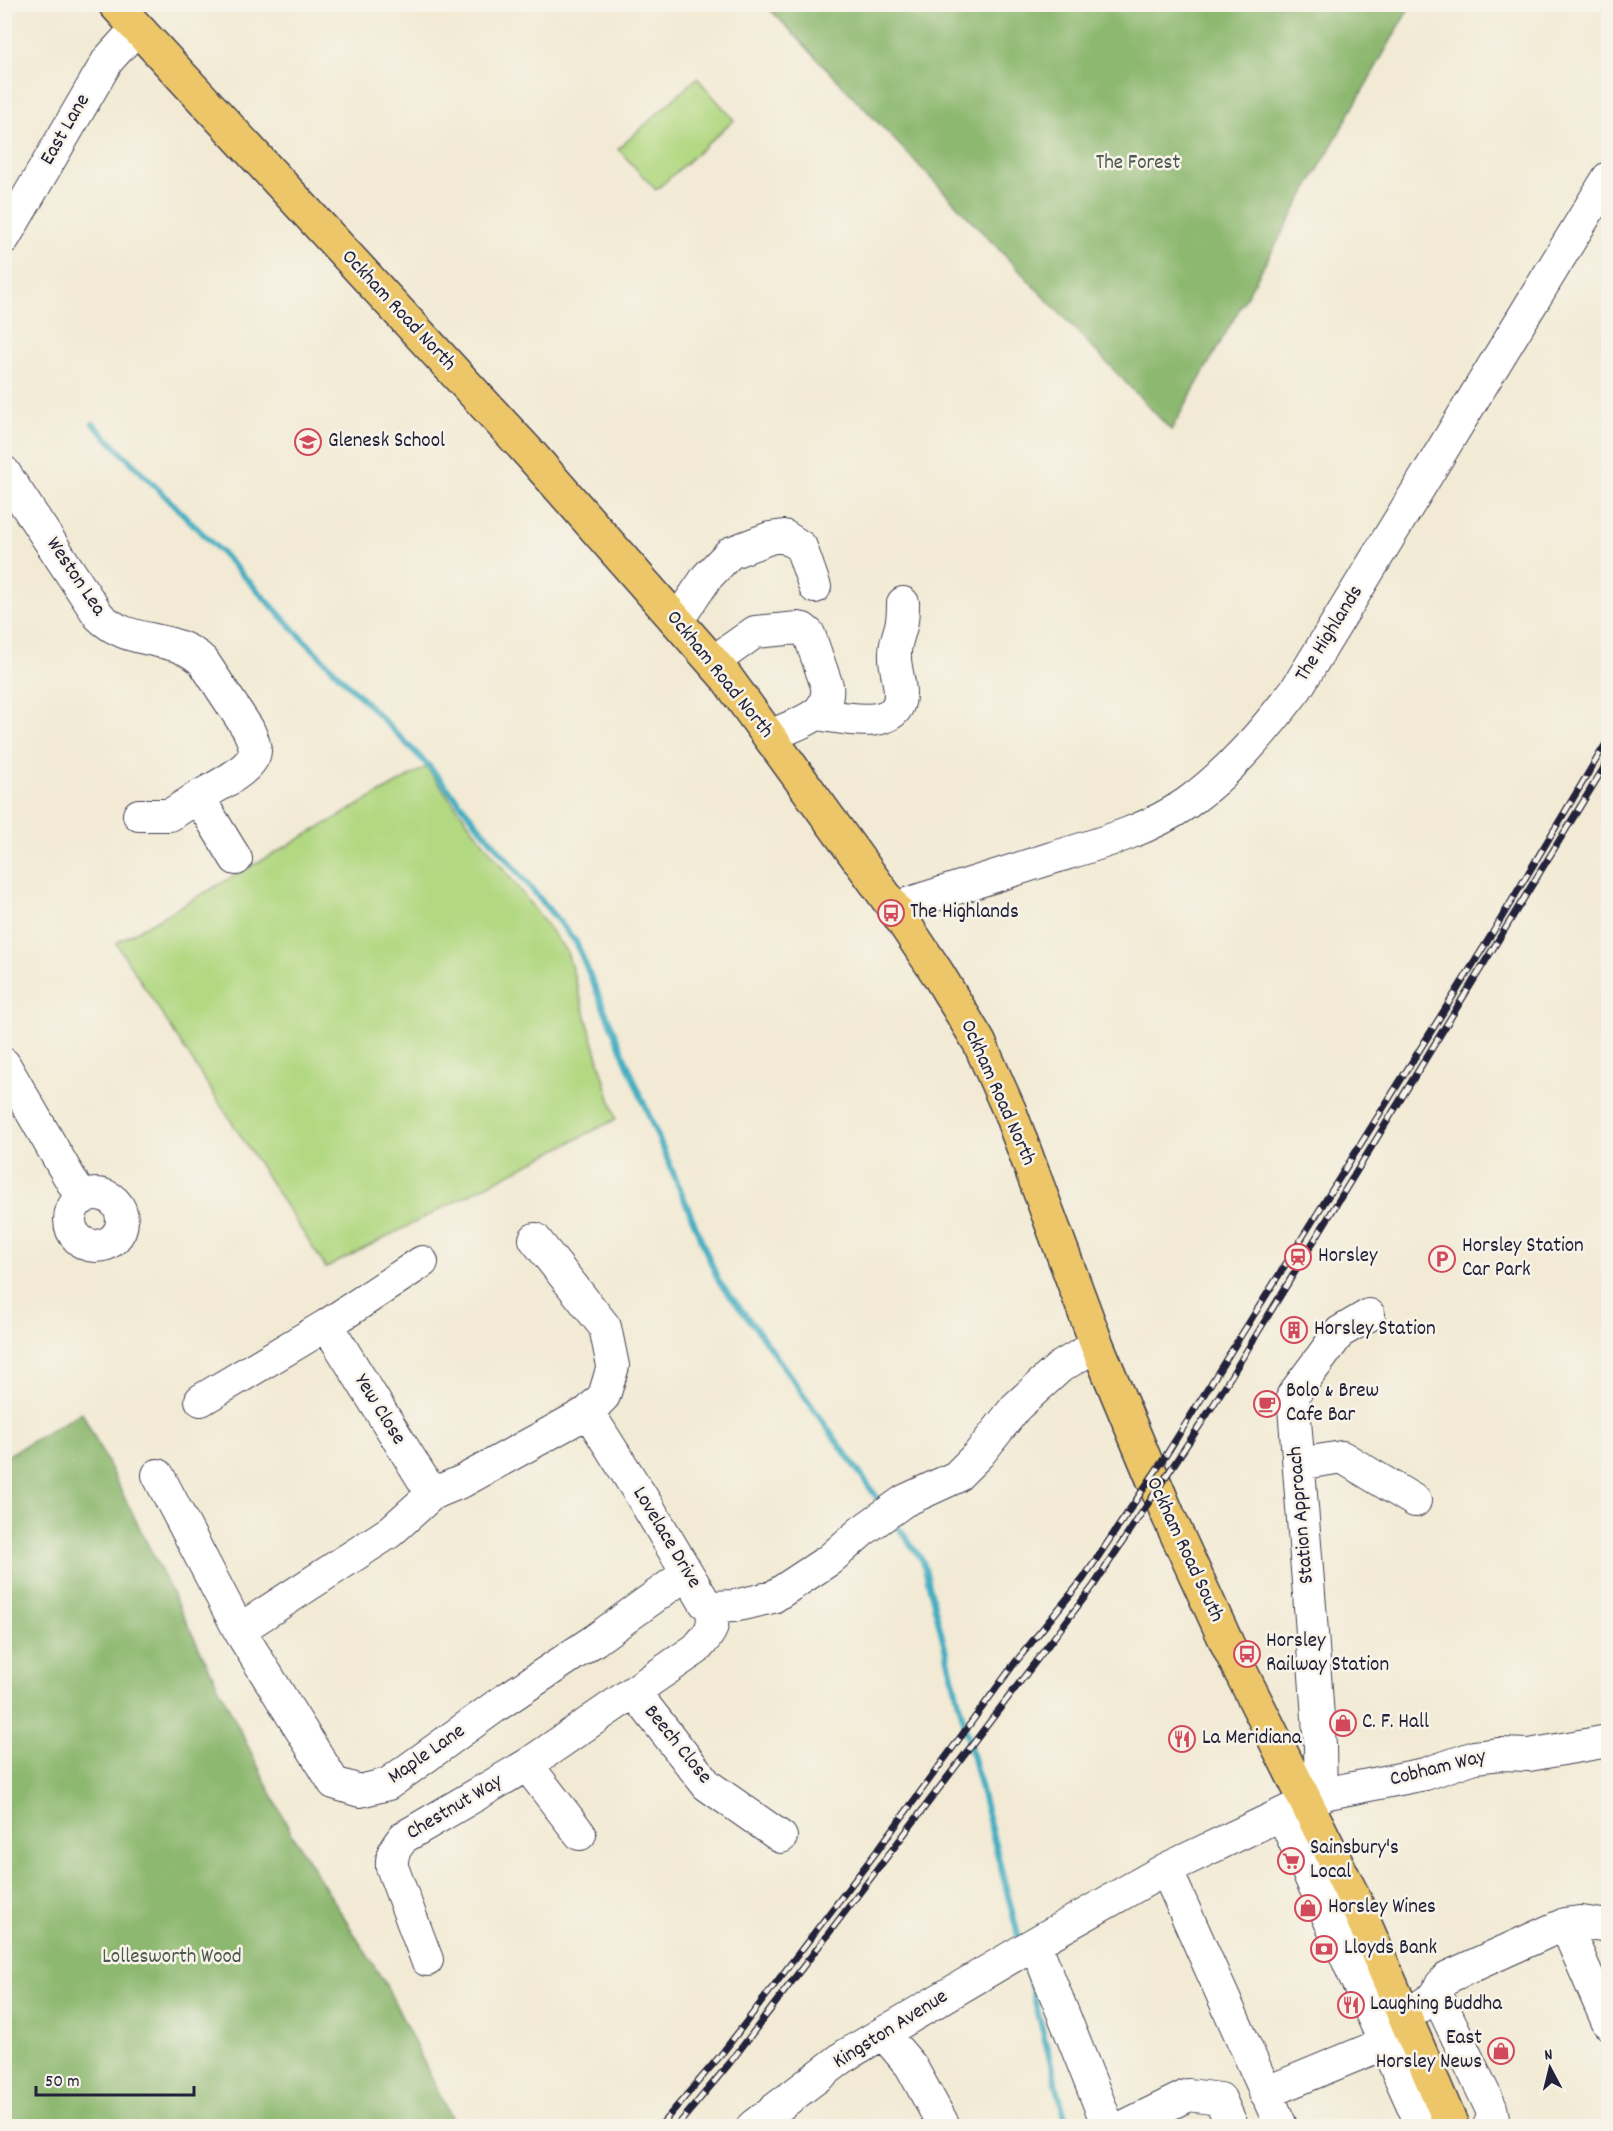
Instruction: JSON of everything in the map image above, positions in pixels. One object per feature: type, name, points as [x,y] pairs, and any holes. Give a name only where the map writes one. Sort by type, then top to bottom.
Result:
[{"type":"main road","name":"Ockham Road North","points":[[115,4],[531,455],[713,662],[894,908],[938,974],[979,1042],[1010,1112],[1097,1345],[1145,1463]]},
{"type":"main road","name":"Ockham Road South","points":[[1145,1463],[1230,1650],[1284,1758],[1303,1804],[1352,1894],[1400,2031],[1452,2127]]},
{"type":"street","name":"East Lane","points":[[4,238],[108,60],[136,28]]},
{"type":"street","name":"The Highlands","points":[[894,908],[1114,839],[1150,824],[1185,805],[1217,780],[1245,753],[1297,688],[1608,178]]},
{"type":"street","name":"Weston Lea","points":[[4,472],[99,616],[127,634],[168,643],[193,652],[203,661],[254,741],[255,753],[249,763],[238,773],[170,815],[139,815]]},
{"type":"street","points":[[677,621],[707,577],[724,558],[730,553],[770,538],[784,536],[801,547],[815,587]]},
{"type":"street","points":[[817,714],[863,721],[876,720],[889,715],[896,709],[900,702],[900,692],[895,654],[903,603]]},
{"type":"street","points":[[713,662],[755,632],[798,627],[809,634],[827,686],[828,695],[824,707],[817,714],[782,729],[770,737]]},
{"type":"street","points":[[198,797],[236,859]]},
{"type":"street","points":[[4,1064],[82,1199]]},
{"type":"street","points":[[239,1630],[390,1532],[432,1494],[464,1481],[588,1412],[604,1396],[613,1366],[605,1327],[535,1239]]},
{"type":"street","points":[[201,1400],[327,1325],[422,1262]]},
{"type":"street","name":"Station Approach","points":[[1303,1804],[1320,1746],[1293,1395],[1340,1332],[1369,1315]]},
{"type":"street","name":"Yew Close","points":[[327,1325],[432,1494]]},
{"type":"street","name":"Lovelace Drive","points":[[588,1412],[705,1603],[712,1607],[734,1606],[773,1597],[829,1560],[888,1513],[956,1477],[979,1454],[1016,1407],[1060,1367],[1097,1345]]},
{"type":"street","points":[[1299,1464],[1342,1457],[1415,1501]]},
{"type":"street","name":"Maple Lane","points":[[158,1475],[239,1630],[334,1783],[360,1791],[388,1785],[447,1741],[595,1640],[686,1574]]},
{"type":"street","name":"Chestnut Way","points":[[427,1960],[396,1883],[392,1867],[391,1855],[405,1837],[527,1765],[696,1649],[711,1633],[714,1620],[712,1607]]},
{"type":"street","name":"Beech Close","points":[[635,1693],[707,1785],[781,1837]]},
{"type":"street","name":"Cobham Way","points":[[1303,1804],[1328,1793],[1425,1774],[1475,1757],[1500,1754],[1529,1755],[1608,1741]]},
{"type":"street","points":[[1284,1758],[1320,1746]]},
{"type":"street","name":"Chestnut Way","points":[[527,1765],[580,1834]]},
{"type":"street","name":"Kingston Avenue","points":[[753,2127],[846,2055],[1035,1943],[1167,1869],[1303,1804]]},
{"type":"street","points":[[1167,1869],[1281,2127]]},
{"type":"street","points":[[1265,2093],[1400,2031],[1437,1995],[1440,1986],[1448,1977],[1565,1924],[1582,1922],[1608,1926]]},
{"type":"street","points":[[1565,1924],[1608,2023]]},
{"type":"street","points":[[1035,1943],[1108,2127]]},
{"type":"street","points":[[1437,1995],[1491,2108],[1493,2118],[1489,2127]]},
{"type":"street","points":[[1400,2031],[1422,2127]]},
{"type":"street","points":[[883,2033],[910,2066],[944,2127]]},
{"type":"street","points":[[1125,2127],[1188,2095],[1220,2099],[1232,2127]]},
{"type":"green space","name":"The Forest","points":[[766,5],[1411,5],[1171,430]]},
{"type":"green space","points":[[697,78],[734,120],[656,190],[618,149]]},
{"type":"green space","points":[[426,767],[567,952],[616,1119],[326,1268],[116,943]]},
{"type":"green space","name":"Lollesworth Wood","points":[[82,1412],[290,1831],[386,1985],[455,2126],[5,2126],[5,1457]]},
{"type":"waterway","points":[[93,424],[428,765],[576,942],[719,1282],[756,1328],[883,1506]]},
{"type":"waterway","points":[[892,1519],[923,1561],[1020,1943]]},
{"type":"waterway","points":[[1024,1958],[1067,2126]]},
{"type":"railway","points":[[660,2126],[720,2056],[877,1851],[1014,1664],[1083,1579],[1163,1460],[1292,1254],[1490,937],[1608,740]]},
{"type":"railway","points":[[677,2126],[729,2064],[1094,1585],[1214,1404],[1608,761]]},
{"type":"place","name":"Glenesk School","points":[[308,442]]},
{"type":"place","name":"The Highlands","points":[[891,913]]},
{"type":"place","name":"Horsley","points":[[1298,1257]]},
{"type":"place","name":"Horsley Station Car Park","points":[[1442,1259]]},
{"type":"place","name":"Horsley Station","points":[[1294,1330]]},
{"type":"place","name":"Bolo & Brew Cafe Bar","points":[[1267,1404]]},
{"type":"place","name":"Horsley Railway Station","points":[[1247,1654]]},
{"type":"place","name":"C. F. Hall","points":[[1343,1723]]},
{"type":"place","name":"La Meridiana","points":[[1182,1739]]},
{"type":"place","name":"Sainsbury's Local","points":[[1291,1861]]},
{"type":"place","name":"Horsley Wines","points":[[1308,1908]]},
{"type":"place","name":"Lloyds Bank","points":[[1324,1949]]},
{"type":"place","name":"Laughing Buddha","points":[[1351,2005]]},
{"type":"place","name":"East Horsley News","points":[[1501,2051]]}]
